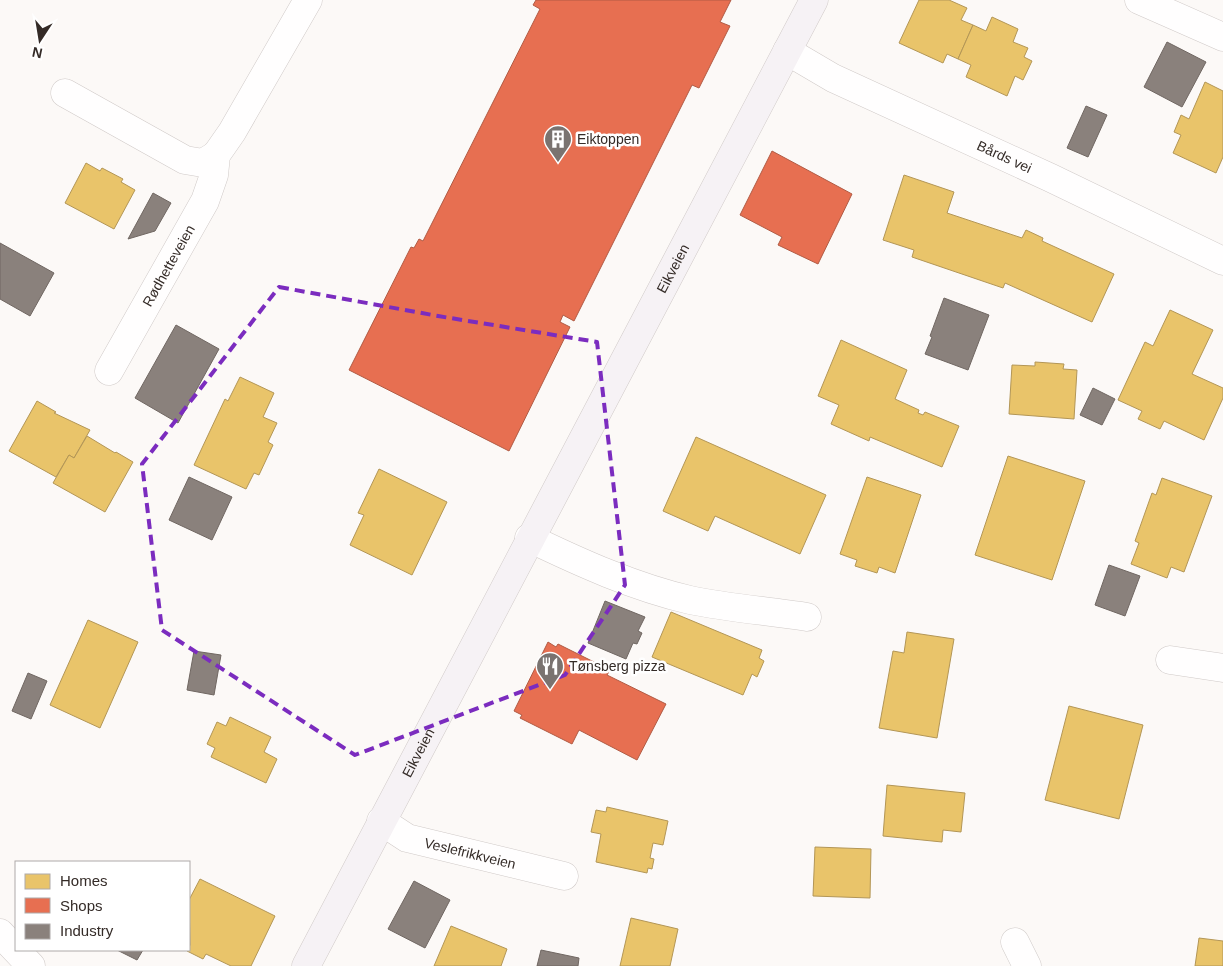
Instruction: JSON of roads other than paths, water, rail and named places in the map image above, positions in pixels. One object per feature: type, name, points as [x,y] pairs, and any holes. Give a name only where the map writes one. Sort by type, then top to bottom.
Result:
[{"type":"main road","name":"Eikveien","points":[[306,966],[814,0]]},
{"type":"street","name":"Rødhetteveien","points":[[109,371],[205,201],[214,175],[216,155],[232,132],[308,0]]},
{"type":"street","points":[[1139,0],[1223,37]]},
{"type":"street","name":"Bårds vei","points":[[787,51],[834,78],[1042,174],[1223,261]]},
{"type":"street","points":[[65,93],[185,160],[203,163],[216,155]]},
{"type":"street","points":[[530,538],[622,579],[658,592],[692,600],[807,617]]},
{"type":"street","points":[[1170,660],[1223,668]]},
{"type":"street","name":"Veslefrikkveien","points":[[381,821],[408,838],[564,876]]},
{"type":"street","points":[[0,933],[15,949]]},
{"type":"street","points":[[1015,942],[1027,966]]},
{"type":"street","points":[[17,951],[31,966]]},
{"type":"place","name":"Eiktoppen","points":[[558,163]]},
{"type":"place","name":"Tønsberg pizza","points":[[550,690]]}]
